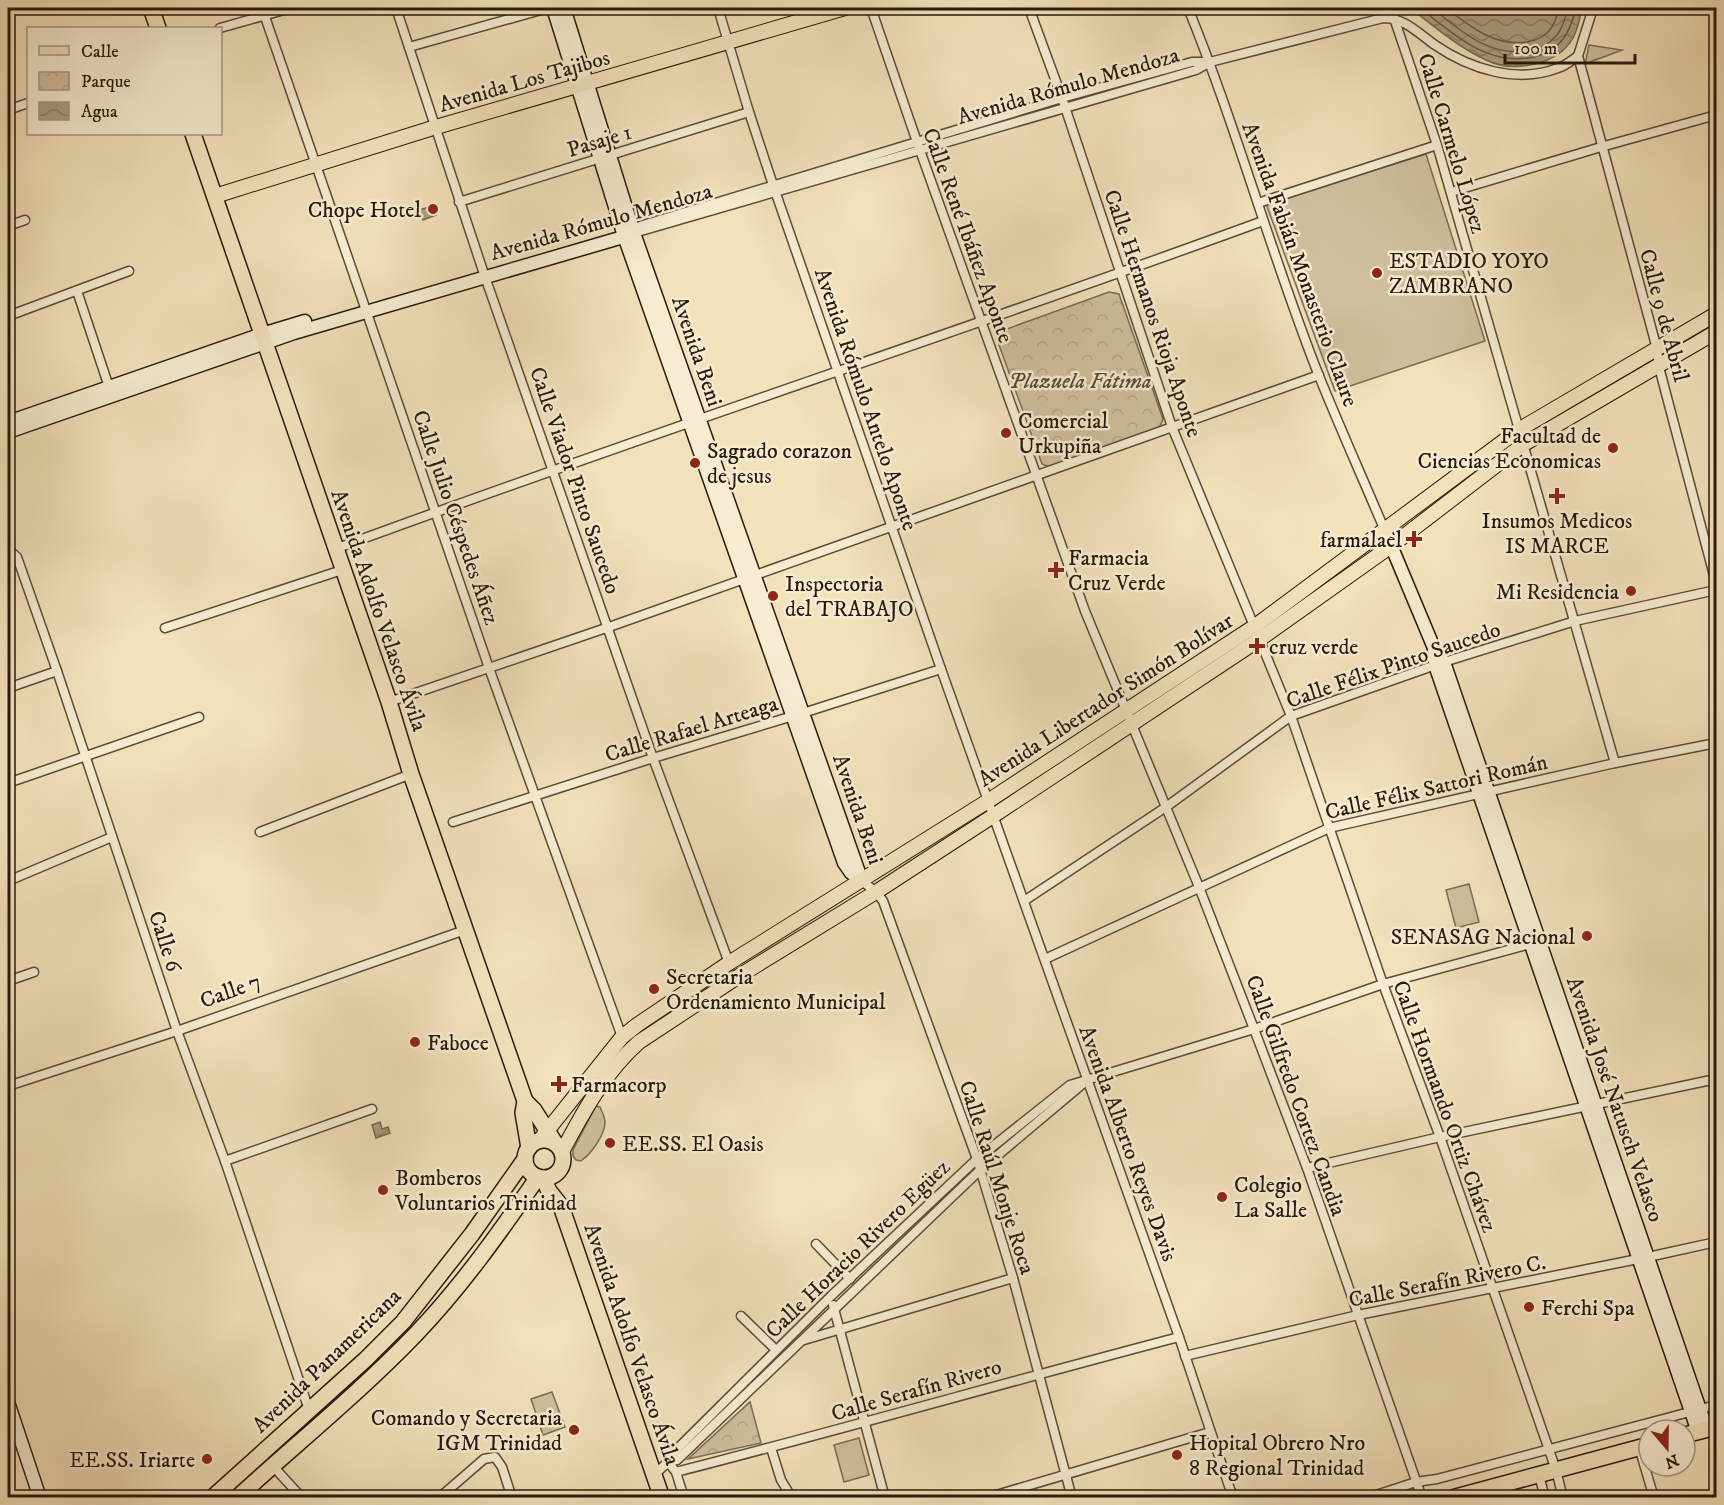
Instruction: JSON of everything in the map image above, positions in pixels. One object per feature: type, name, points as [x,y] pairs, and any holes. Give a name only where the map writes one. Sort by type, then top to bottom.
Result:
[{"type":"highway","points":[[151,8],[158,27]]},
{"type":"highway","name":"Avenida Adolfo Velasco Ávila","points":[[194,135],[465,930],[525,1101],[534,1110],[543,1146],[529,1170],[546,1176],[549,1191],[561,1206],[662,1497]]},
{"type":"highway","name":"Avenida Adolfo Velasco Ávila","points":[[525,1101],[523,1113],[543,1146]]},
{"type":"highway","points":[[543,1146],[563,1165],[546,1176]]},
{"type":"highway","name":"Avenida Panamericana","points":[[212,1497],[365,1360],[403,1322],[543,1146]]},
{"type":"highway","name":"Avenida Panamericana","points":[[237,1497],[376,1374],[416,1334],[452,1294],[518,1206],[546,1176]]},
{"type":"highway","points":[[518,1206],[543,1198],[554,1200],[561,1206]]},
{"type":"highway","points":[[1452,1497],[1499,1491],[1539,1475],[1637,1448]]},
{"type":"main road","name":"Avenida Beni","points":[[550,8],[582,85],[628,232],[798,715],[844,863],[851,873],[862,881]]},
{"type":"main road","name":"Avenida Beni","points":[[564,8],[582,85]]},
{"type":"main road","name":"Avenida Los Tajibos","points":[[215,196],[436,127],[845,8]]},
{"type":"main road","name":"Avenida Rómulo Mendoza","points":[[8,432],[110,392],[263,338],[628,232]]},
{"type":"main road","name":"Avenida Libertador Simón Bolívar","points":[[1257,632],[1520,429],[1716,314]]},
{"type":"main road","name":"Avenida Libertador Simón Bolívar","points":[[543,1146],[622,1037],[637,1024],[729,963],[1129,716],[1391,546],[1524,444],[1716,332]]},
{"type":"main road","name":"Avenida Rómulo Mendoza","points":[[8,422],[110,392]]},
{"type":"main road","name":"Avenida José Natusch Velasco","points":[[1385,531],[1440,664],[1701,1431]]},
{"type":"main road","name":"Avenida Libertador Simón Bolívar","points":[[543,1146],[570,1134],[598,1087],[626,1053],[639,1042],[739,976],[876,892],[993,816],[1129,716]]},
{"type":"main road","points":[[8,1402],[40,1497]]},
{"type":"street","points":[[222,27],[263,11],[291,8]]},
{"type":"street","name":"Calle Viador Pinto Saucedo","points":[[396,8],[484,274],[653,758],[729,963]]},
{"type":"street","points":[[409,47],[550,8]]},
{"type":"street","name":"Avenida Rómulo Antelo Aponte","points":[[718,8],[775,189],[988,801]]},
{"type":"street","name":"Calle René Ibáñez Aponte","points":[[871,8],[918,146],[1085,611],[1129,716]]},
{"type":"street","name":"Calle Hermanos Rioja Aponte","points":[[1029,8],[1066,108],[1172,427],[1257,632]]},
{"type":"street","name":"Avenida Fabián Monasterio Claure","points":[[1188,8],[1210,62],[1263,220],[1319,375],[1385,531]]},
{"type":"street","name":"Calle Carmelo López","points":[[1389,8],[1437,145],[1615,763]]},
{"type":"street","points":[[1394,18],[1414,28],[1448,54],[1476,67],[1504,75],[1539,73],[1559,68],[1578,56],[1593,8]]},
{"type":"street","name":"Calle Julio Céspedes Áñez","points":[[263,11],[489,668],[622,1037]]},
{"type":"street","name":"Avenida Rómulo Mendoza","points":[[628,232],[918,146],[1062,98],[1192,62],[1210,62],[1383,18],[1394,18]]},
{"type":"street","name":"Calle 9 de Abril","points":[[1578,56],[1657,349],[1659,367],[1716,583]]},
{"type":"street","name":"Avenida Rómulo Mendoza","points":[[918,146],[1066,108],[1196,70],[1210,62]]},
{"type":"street","points":[[8,110],[27,103]]},
{"type":"street","name":"Pasaje 1","points":[[459,202],[749,112]]},
{"type":"street","points":[[1451,192],[1716,115]]},
{"type":"street","points":[[1258,203],[1437,145]]},
{"type":"street","points":[[8,226],[25,220]]},
{"type":"street","points":[[335,549],[980,320],[1120,273],[1263,220]]},
{"type":"street","points":[[8,316],[129,271]]},
{"type":"street","points":[[76,291],[110,392]]},
{"type":"street","points":[[389,702],[609,627],[1319,375]]},
{"type":"street","name":"Calle 6","points":[[10,550],[17,557],[57,671],[177,1031],[225,1161],[309,1410]]},
{"type":"street","points":[[165,628],[342,570]]},
{"type":"street","name":"Calle Félix Pinto Saucedo","points":[[1024,901],[1166,807],[1291,716],[1440,664],[1575,621],[1716,590]]},
{"type":"street","name":"Calle Hormando Ortiz Chávez","points":[[1257,632],[1291,716],[1383,984],[1440,1137],[1491,1289],[1556,1470],[1563,1497]]},
{"type":"street","name":"Calle Rafael Arteaga","points":[[453,822],[941,669]]},
{"type":"street","points":[[8,688],[57,671]]},
{"type":"street","name":"Calle Gilfredo Cortez Candia","points":[[1129,716],[1254,1029],[1306,1168],[1422,1497]]},
{"type":"street","points":[[8,783],[199,717]]},
{"type":"street","name":"Calle Félix Sattori Román","points":[[1045,959],[1329,828],[1615,763],[1716,743]]},
{"type":"street","points":[[260,832],[411,774]]},
{"type":"street","name":"Avenida Alberto Reyes Davis","points":[[988,801],[1179,1337],[1233,1497]]},
{"type":"street","points":[[8,881],[112,837]]},
{"type":"street","name":"Calle Raúl Monje Roca","points":[[862,881],[876,892],[887,912],[976,1159],[1013,1278],[1072,1497]]},
{"type":"street","name":"Calle 7","points":[[8,1086],[177,1031],[465,930]]},
{"type":"street","name":"Calle Horacio Rivero Egüez","points":[[654,1474],[794,1332],[976,1159],[1070,1085],[1254,1029],[1383,984],[1535,943]]},
{"type":"street","points":[[8,981],[34,972]]},
{"type":"street","points":[[1306,1168],[1440,1137],[1716,1079]]},
{"type":"street","name":"Calle Horacio Rivero Egüez","points":[[668,1462],[677,1460],[979,1171],[1088,1080]]},
{"type":"street","points":[[225,1161],[372,1109]]},
{"type":"street","name":"Calle Serafín Rivero C.","points":[[1185,1356],[1358,1315],[1716,1242]]},
{"type":"street","points":[[816,1245],[850,1278]]},
{"type":"street","points":[[794,1332],[800,1341],[1013,1278]]},
{"type":"street","points":[[831,1296],[885,1497]]},
{"type":"street","points":[[741,1316],[776,1350]]},
{"type":"street","name":"Calle Serafín Rivero","points":[[676,1472],[866,1423],[1179,1337]]},
{"type":"street","points":[[1366,1497],[1716,1405]]},
{"type":"street","points":[[986,1497],[1210,1432]]},
{"type":"street","points":[[771,1448],[781,1480],[792,1497]]},
{"type":"street","points":[[439,1497],[484,1459],[495,1456],[502,1467],[512,1497]]},
{"type":"street","points":[[668,1462],[676,1472],[684,1497]]},
{"type":"street","points":[[272,1465],[302,1497]]},
{"type":"street","points":[[1539,1475],[1545,1497]]},
{"type":"street","points":[[1650,1478],[1654,1497]]},
{"type":"green space","points":[[1589,45],[1622,50],[1585,64]]},
{"type":"green space","name":"ESTADIO YOYO ZAMBRANO","points":[[1426,154],[1485,341],[1335,391],[1266,204]]},
{"type":"green space","name":"Plazuela Fátima","points":[[1109,292],[1119,294],[1163,419],[1160,427],[1049,467],[1042,464],[998,342],[1004,330]]},
{"type":"green space","points":[[1469,884],[1479,922],[1456,928],[1446,890]]},
{"type":"green space","points":[[596,1106],[600,1107],[604,1118],[603,1133],[589,1154],[581,1161],[576,1160],[573,1150]]},
{"type":"green space","points":[[552,1392],[565,1427],[543,1435],[531,1399]]},
{"type":"green space","points":[[750,1402],[761,1443],[688,1459]]},
{"type":"green space","points":[[859,1438],[869,1475],[844,1482],[834,1445]]},
{"type":"water","points":[[1410,8],[1582,8],[1576,31],[1566,48],[1546,61],[1509,66],[1497,64],[1476,55]]},
{"type":"water","points":[[433,206],[436,215],[423,220],[419,210]]},
{"type":"water","points":[[380,1122],[382,1129],[388,1127],[390,1133],[376,1138],[372,1125]]},
{"type":"place","name":"Chope Hotel","points":[[433,209]]},
{"type":"place","name":"ESTADIO YOYO ZAMBRANO","points":[[1377,273]]},
{"type":"place","name":"Comercial Urkupiña","points":[[1006,433]]},
{"type":"place","name":"Facultad de Ciencias Economicas","points":[[1613,448]]},
{"type":"place","name":"Sagrado corazon de jesus","points":[[695,463]]},
{"type":"place","name":"Insumos Medicos IS MARCE","points":[[1557,496]]},
{"type":"place","name":"farmalael","points":[[1414,539]]},
{"type":"place","name":"Farmacia Cruz Verde","points":[[1056,570]]},
{"type":"place","name":"Mi Residencia","points":[[1631,591]]},
{"type":"place","name":"Inspectoria del TRABAJO","points":[[773,596]]},
{"type":"place","name":"cruz verde","points":[[1257,646]]},
{"type":"place","name":"SENASAG Nacional","points":[[1587,936]]},
{"type":"place","name":"Secretaria Ordenamiento Municipal","points":[[654,989]]},
{"type":"place","name":"Faboce","points":[[415,1042]]},
{"type":"place","name":"Farmacorp","points":[[559,1084]]},
{"type":"place","name":"EE.SS. El Oasis","points":[[610,1143]]},
{"type":"place","name":"Bomberos Voluntarios Trinidad","points":[[383,1190]]},
{"type":"place","name":"Colegio La Salle","points":[[1222,1197]]},
{"type":"place","name":"Ferchi Spa","points":[[1529,1307]]},
{"type":"place","name":"Comando y Secretaria IGM Trinidad","points":[[574,1430]]},
{"type":"place","name":"Hopital Obrero Nro 8 Regional Trinidad","points":[[1177,1455]]},
{"type":"place","name":"EE.SS. Iriarte","points":[[207,1459]]}]
